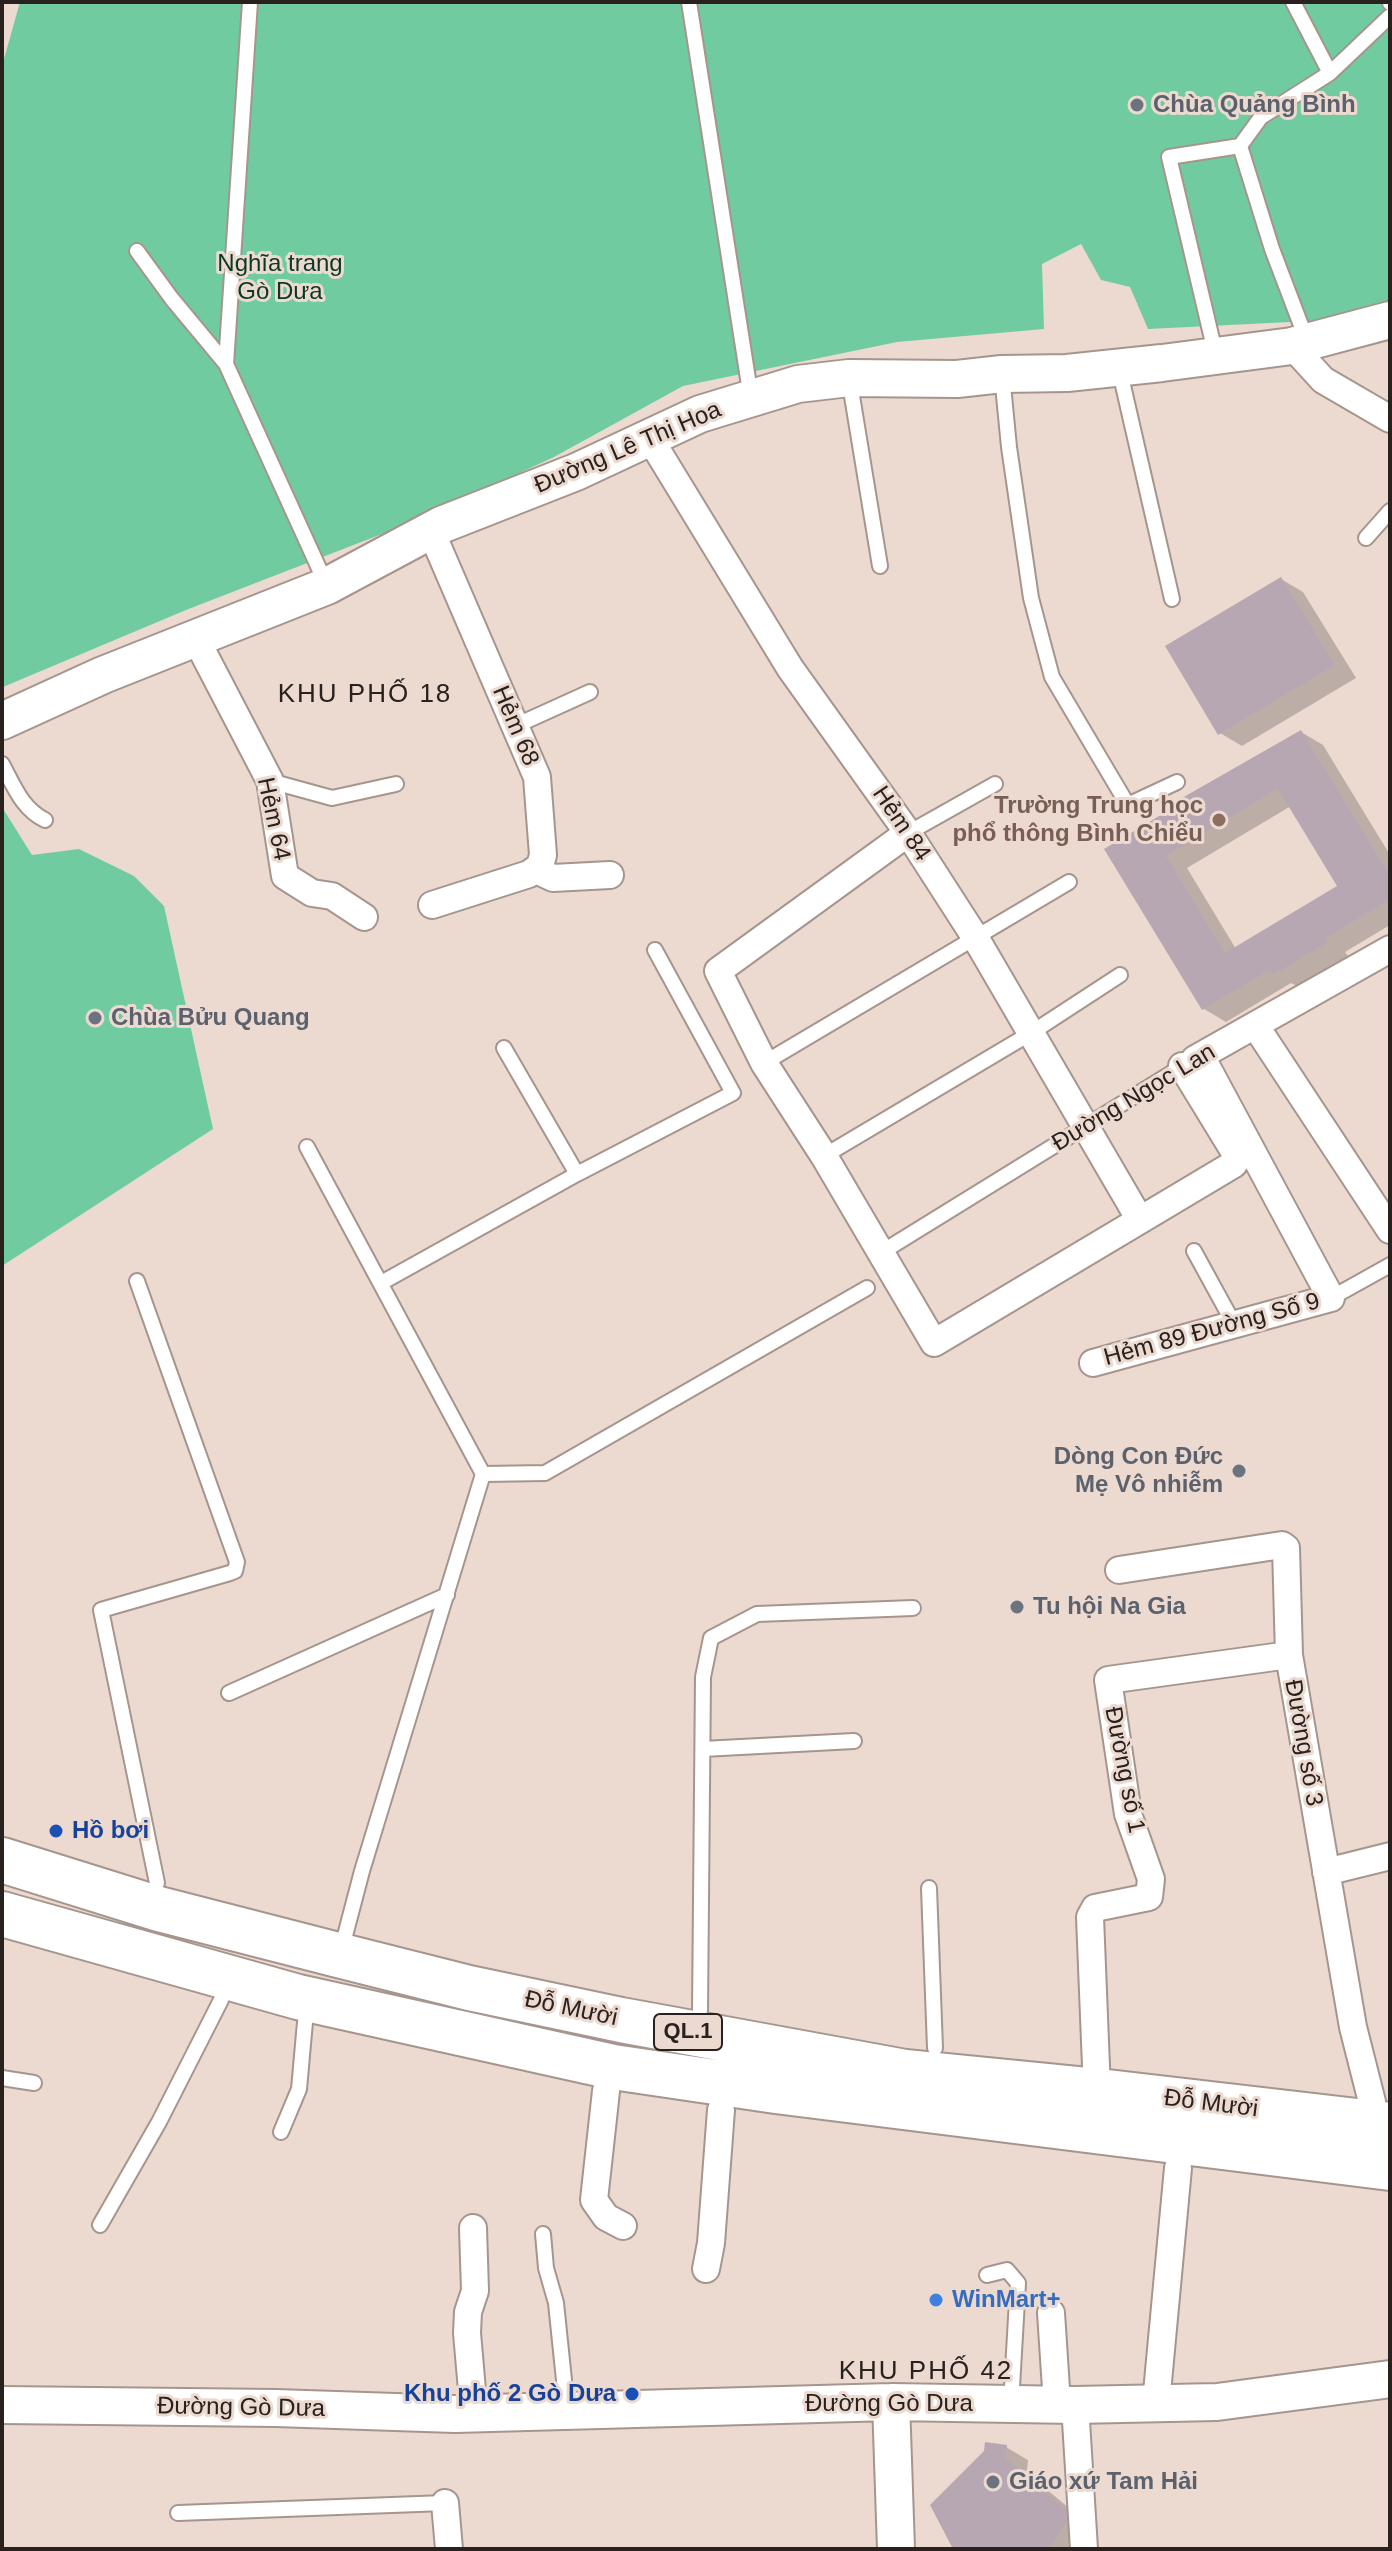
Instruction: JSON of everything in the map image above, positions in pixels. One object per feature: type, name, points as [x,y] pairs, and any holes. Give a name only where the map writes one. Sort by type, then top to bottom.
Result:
[{"type":"highway","name":"Đỗ Mười","points":[[2,1839],[157,1883],[469,1988],[800,2054],[905,2072],[1098,2080],[1384,2110]]},
{"type":"highway","name":"Đỗ Mười","points":[[2,1860],[159,1909],[734,2019],[935,2048],[1098,2080]]},
{"type":"highway","name":"Đỗ Mười","points":[[2,1914],[298,1997],[613,2067],[1385,2180]]},
{"type":"highway","name":"Đỗ Mười","points":[[2,1938],[305,2022],[606,2091],[721,2110],[1178,2168],[1385,2180]]},
{"type":"street","name":"Đường Lê Thị Hoa","points":[[3,716],[327,586],[431,531],[576,472],[700,414],[798,384],[849,378],[957,379],[1118,368],[1300,344],[1390,320]]},
{"type":"street","points":[[1300,344],[1323,380],[1390,419]]},
{"type":"street","name":"Hẻm 84","points":[[649,437],[790,668],[908,833],[975,937],[1140,1220]]},
{"type":"street","name":"Hẻm 68","points":[[431,531],[537,777],[543,855],[536,870]]},
{"type":"street","name":"Hẻm 64","points":[[196,639],[270,781],[285,876],[312,893],[332,896],[364,917]]},
{"type":"street","points":[[908,833],[718,971],[764,1063],[824,1156],[934,1343],[1237,1160],[1193,1060]]},
{"type":"street","points":[[432,905],[536,870],[553,878],[610,875]]},
{"type":"street","name":"Đường Ngọc Lan","points":[[1193,1060],[1387,958]]},
{"type":"street","points":[[1255,1025],[1390,1230]]},
{"type":"street","points":[[1193,1060],[1331,1298]]},
{"type":"street","name":"Hẻm 89 Đường Số 9","points":[[1093,1363],[1331,1298]]},
{"type":"street","name":"Đường số 3","points":[[1119,1570],[1284,1546],[1289,1655],[1353,2027],[1384,2110]]},
{"type":"street","name":"Đường số 1","points":[[1098,2080],[1090,1917],[1095,1908],[1149,1897],[1151,1879],[1128,1814],[1108,1680],[1289,1655]]},
{"type":"street","points":[[1326,1872],[1390,1856]]},
{"type":"street","points":[[606,2091],[594,2200],[606,2217],[623,2226]]},
{"type":"street","points":[[706,2269],[711,2243],[721,2110]]},
{"type":"street","points":[[1156,2403],[1178,2168]]},
{"type":"street","points":[[473,2228],[475,2291],[468,2312],[467,2333],[474,2413]]},
{"type":"street","points":[[1051,2313],[1084,2549]]},
{"type":"street","name":"Đường Gò Dưa","points":[[2,2405],[474,2413],[891,2402],[1217,2402],[1390,2379]]},
{"type":"street","points":[[891,2402],[896,2549]]},
{"type":"street","points":[[445,2503],[449,2549]]},
{"type":"lane","points":[[226,364],[250,2]]},
{"type":"lane","points":[[689,2],[751,398]]},
{"type":"lane","points":[[1293,2],[1330,73]]},
{"type":"lane","points":[[1216,356],[1169,157],[1240,146],[1261,117],[1330,73],[1390,16]]},
{"type":"lane","points":[[1240,146],[1300,344]]},
{"type":"lane","points":[[137,251],[226,364],[327,586]]},
{"type":"lane","points":[[1118,368],[1172,599]]},
{"type":"lane","points":[[1002,374],[1009,447],[1031,598],[1052,677],[1126,802],[1132,803],[1177,782]]},
{"type":"lane","points":[[849,378],[880,566]]},
{"type":"lane","points":[[1366,538],[1390,511]]},
{"type":"lane","points":[[515,726],[590,692]]},
{"type":"lane","points":[[2,764],[23,802],[33,814],[45,820]]},
{"type":"lane","points":[[270,781],[332,798],[396,784]]},
{"type":"lane","points":[[908,833],[995,784]]},
{"type":"lane","points":[[764,1063],[1069,882]]},
{"type":"lane","points":[[381,1283],[577,1174],[733,1093],[655,950]]},
{"type":"lane","points":[[824,1156],[1031,1033],[1120,975]]},
{"type":"lane","points":[[504,1048],[577,1174]]},
{"type":"lane","name":"Đường Ngọc Lan","points":[[882,1252],[1193,1060]]},
{"type":"lane","points":[[307,1147],[483,1474],[342,1945]]},
{"type":"lane","points":[[1194,1251],[1234,1324]]},
{"type":"lane","points":[[1331,1298],[1390,1265]]},
{"type":"lane","points":[[137,1281],[237,1562],[235,1571],[230,1573],[101,1610],[157,1883]]},
{"type":"lane","points":[[483,1474],[545,1473],[867,1288]]},
{"type":"lane","points":[[229,1693],[447,1595]]},
{"type":"lane","points":[[700,2011],[703,1677],[711,1638],[757,1614],[913,1608]]},
{"type":"lane","points":[[703,1749],[854,1741]]},
{"type":"lane","points":[[929,1888],[935,2048]]},
{"type":"lane","points":[[100,2225],[159,2122],[221,2000]]},
{"type":"lane","points":[[281,2132],[299,2089],[305,2022]]},
{"type":"lane","points":[[2,2078],[34,2083]]},
{"type":"lane","points":[[543,2234],[546,2268],[556,2303],[567,2410]]},
{"type":"lane","points":[[987,2275],[1007,2270],[1018,2283],[1011,2404]]},
{"type":"lane","points":[[178,2513],[445,2503]]},
{"type":"green space","name":"Nghĩa trang Gò Dưa","points":[[20,2],[1390,2],[1390,302],[1351,319],[1148,329],[1130,287],[1101,280],[1081,244],[1042,264],[1044,329],[897,342],[683,386],[554,457],[418,520],[186,610],[3,687],[2,66]]},
{"type":"green space","name":"Chùa Bửu Quang","points":[[2,807],[32,855],[79,849],[134,876],[164,906],[213,1129],[2,1266]]},
{"type":"building","points":[[1281,577],[1335,665],[1218,735],[1165,646]]},
{"type":"building","points":[[1301,730],[1390,876],[1390,899],[1325,939],[1327,943],[1273,975],[1270,970],[1202,1010],[1104,849],[1184,801],[1182,798]],"holes":[[[1278,789],[1337,886],[1225,953],[1166,856]]]},
{"type":"building","name":"Giáo xứ Tam Hải","points":[[985,2442],[1007,2445],[1006,2459],[1072,2514],[1048,2549],[953,2549],[930,2505],[984,2451]]},
{"type":"place","name":"Chùa Quảng Bình","points":[[1137,105]]},
{"type":"place","name":"Trường Trung học phổ thông Bình Chiểu","points":[[1219,820]]},
{"type":"place","name":"Chùa Bửu Quang","points":[[95,1018]]},
{"type":"place","name":"Dòng Con Đức Mẹ Vô nhiễm","points":[[1239,1471]]},
{"type":"place","name":"Tu hội Na Gia","points":[[1017,1607]]},
{"type":"place","name":"Hồ bơi","points":[[56,1831]]},
{"type":"place","name":"WinMart+","points":[[936,2300]]},
{"type":"place","name":"Khu phố 2 Gò Dưa","points":[[632,2394]]},
{"type":"place","name":"Giáo xứ Tam Hải","points":[[993,2482]]},
{"type":"district","name":"KHU PHỐ 18","points":[[365,695]]},
{"type":"district","name":"KHU PHỐ 42","points":[[926,2372]]}]
